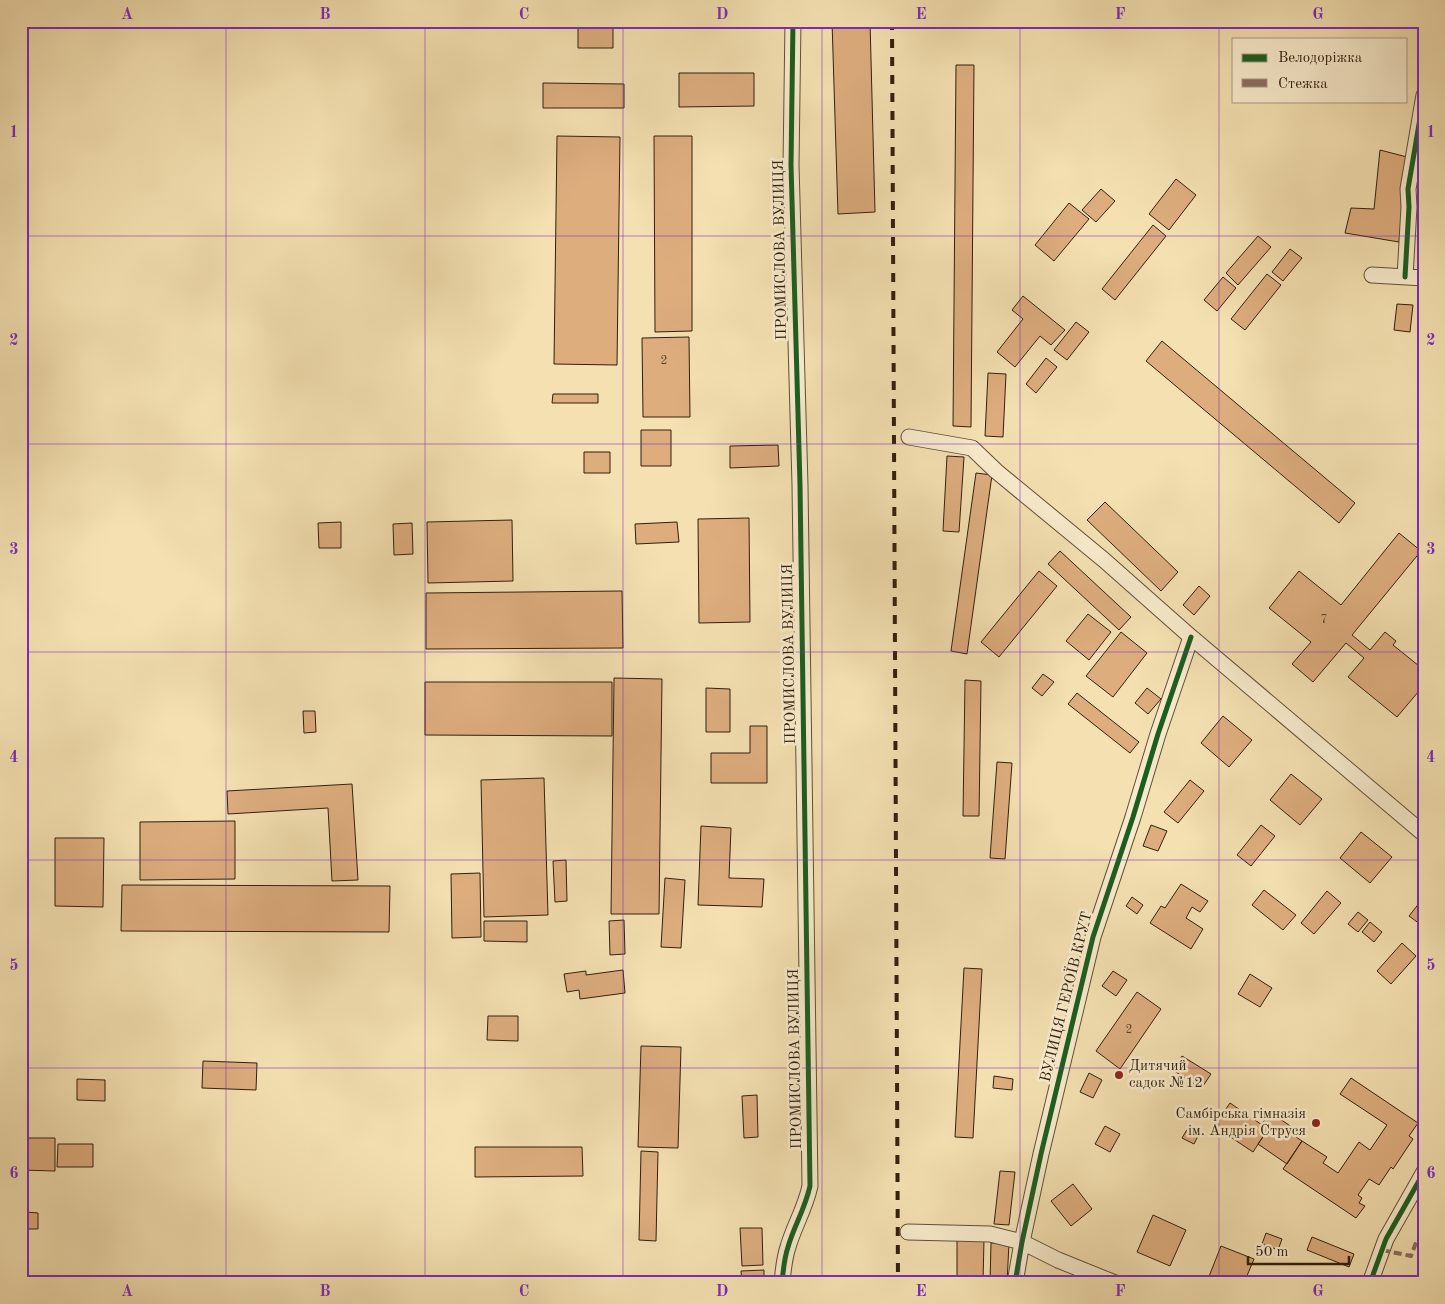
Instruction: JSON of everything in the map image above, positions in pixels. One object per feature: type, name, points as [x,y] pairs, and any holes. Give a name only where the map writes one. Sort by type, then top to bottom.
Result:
[{"type":"street","name":"ПРОМИСЛОВА ВУЛИЦЯ","points":[[782,1283],[788,1246],[806,1205],[810,1186],[800,485],[791,166],[793,21]]},
{"type":"street","points":[[1405,277],[1410,207],[1408,189],[1424,95]]},
{"type":"street","points":[[1372,275],[1424,278]]},
{"type":"street","points":[[909,437],[972,448],[996,471],[1104,560],[1191,637],[1424,834]]},
{"type":"street","name":"ВУЛИЦЯ ГЕРОЇВ КРУТ","points":[[1016,1283],[1022,1242],[1043,1145],[1093,937],[1134,817],[1158,734],[1191,637]]},
{"type":"street","points":[[1370,1283],[1386,1239],[1424,1172]]},
{"type":"street","points":[[908,1232],[990,1234],[1022,1242],[1058,1260],[1116,1283]]},
{"type":"building","points":[[578,21],[613,21],[613,48],[578,48]]},
{"type":"building","points":[[832,21],[870,21],[875,212],[838,214]]},
{"type":"building","points":[[956,65],[974,65],[971,427],[953,426]]},
{"type":"building","points":[[679,73],[754,73],[754,106],[679,107]]},
{"type":"building","points":[[543,83],[624,84],[624,108],[543,108]]},
{"type":"building","points":[[557,136],[620,137],[617,365],[554,364]]},
{"type":"building","points":[[654,136],[692,136],[692,331],[655,332]]},
{"type":"building","points":[[1380,150],[1407,157],[1399,242],[1345,233],[1351,208],[1374,209]]},
{"type":"building","points":[[1176,179],[1196,195],[1169,230],[1149,214]]},
{"type":"building","points":[[1101,189],[1115,201],[1096,222],[1082,210]]},
{"type":"building","points":[[1069,203],[1089,219],[1054,261],[1035,245]]},
{"type":"building","points":[[1153,225],[1166,236],[1115,300],[1102,289]]},
{"type":"building","points":[[1258,236],[1271,247],[1238,285],[1226,273]]},
{"type":"building","points":[[1290,249],[1302,258],[1283,281],[1272,272]]},
{"type":"building","points":[[1267,274],[1281,285],[1245,330],[1231,319]]},
{"type":"building","points":[[1223,277],[1236,288],[1217,311],[1204,300]]},
{"type":"building","points":[[1023,296],[1065,330],[1051,345],[1040,336],[1015,367],[997,352],[1023,319],[1012,310]]},
{"type":"building","points":[[1397,304],[1413,305],[1410,332],[1394,330]]},
{"type":"building","points":[[1422,306],[1424,306],[1424,330],[1419,330]]},
{"type":"building","points":[[1076,322],[1089,332],[1067,360],[1054,350]]},
{"type":"building","points":[[689,337],[690,417],[643,417],[642,338]]},
{"type":"building","points":[[1162,341],[1355,503],[1339,523],[1146,361]]},
{"type":"building","points":[[1046,358],[1057,367],[1036,393],[1026,384]]},
{"type":"building","points":[[988,373],[1006,374],[1003,437],[985,436]]},
{"type":"building","points":[[553,394],[598,394],[598,403],[552,403]]},
{"type":"building","points":[[641,430],[671,430],[671,466],[641,466]]},
{"type":"building","points":[[778,445],[779,466],[730,468],[730,446]]},
{"type":"building","points":[[584,452],[610,452],[610,473],[584,473]]},
{"type":"building","points":[[947,456],[964,457],[959,532],[943,531]]},
{"type":"building","points":[[976,473],[992,475],[967,654],[951,651]]},
{"type":"building","points":[[1105,502],[1178,572],[1161,591],[1087,520]]},
{"type":"building","points":[[749,518],[750,622],[699,623],[698,519]]},
{"type":"building","points":[[512,520],[513,581],[428,583],[427,522]]},
{"type":"building","points":[[341,522],[341,548],[319,548],[318,523]]},
{"type":"building","points":[[677,522],[679,542],[636,544],[635,524]]},
{"type":"building","points":[[412,523],[413,554],[394,555],[393,524]]},
{"type":"building","points":[[1399,533],[1421,551],[1352,635],[1370,650],[1385,632],[1396,641],[1393,645],[1424,670],[1424,685],[1397,717],[1348,677],[1364,658],[1346,643],[1313,682],[1292,664],[1311,642],[1269,608],[1299,571],[1341,605]]},
{"type":"building","points":[[1060,551],[1131,617],[1119,630],[1048,564]]},
{"type":"building","points":[[1039,571],[1057,586],[999,657],[981,642]]},
{"type":"building","points":[[1199,586],[1210,596],[1194,615],[1183,605]]},
{"type":"building","points":[[622,591],[623,648],[426,649],[426,593]]},
{"type":"building","points":[[1088,614],[1111,632],[1089,660],[1066,641]]},
{"type":"building","points":[[1121,632],[1147,653],[1113,697],[1086,676]]},
{"type":"building","points":[[1043,674],[1054,682],[1042,696],[1032,688]]},
{"type":"building","points":[[614,678],[662,679],[659,914],[611,914]]},
{"type":"building","points":[[965,680],[981,681],[979,816],[963,816]]},
{"type":"building","points":[[425,682],[612,682],[612,736],[425,735]]},
{"type":"building","points":[[706,688],[730,689],[730,732],[706,732]]},
{"type":"building","points":[[1147,688],[1161,699],[1148,714],[1135,703]]},
{"type":"building","points":[[1077,693],[1139,742],[1130,753],[1068,704]]},
{"type":"building","points":[[303,711],[315,711],[316,732],[304,733]]},
{"type":"building","points":[[1223,716],[1252,740],[1229,767],[1201,743]]},
{"type":"building","points":[[750,726],[767,726],[767,783],[711,783],[711,753],[750,753]]},
{"type":"building","points":[[997,762],[1012,763],[1005,859],[990,858]]},
{"type":"building","points":[[1291,774],[1322,799],[1300,825],[1270,800]]},
{"type":"building","points":[[544,778],[548,915],[484,917],[481,780]]},
{"type":"building","points":[[1190,780],[1204,791],[1178,823],[1164,812]]},
{"type":"building","points":[[352,784],[358,880],[332,881],[328,808],[228,814],[227,791]]},
{"type":"building","points":[[235,821],[235,879],[140,880],[140,822]]},
{"type":"building","points":[[1151,825],[1167,831],[1158,851],[1143,846]]},
{"type":"building","points":[[1261,825],[1275,836],[1251,866],[1237,855]]},
{"type":"building","points":[[701,826],[731,828],[729,878],[764,879],[762,907],[698,905]]},
{"type":"building","points":[[1361,832],[1392,857],[1370,883],[1340,858]]},
{"type":"building","points":[[55,838],[104,838],[103,907],[55,906]]},
{"type":"building","points":[[566,860],[567,901],[555,902],[553,861]]},
{"type":"building","points":[[480,873],[481,937],[452,938],[451,874]]},
{"type":"building","points":[[665,878],[685,880],[681,948],[661,947]]},
{"type":"building","points":[[1181,884],[1208,901],[1200,912],[1192,907],[1186,918],[1203,929],[1191,949],[1150,923],[1161,906],[1165,908]]},
{"type":"building","points":[[122,885],[390,886],[389,932],[121,931]]},
{"type":"building","points":[[1264,890],[1296,915],[1283,930],[1252,905]]},
{"type":"building","points":[[1327,891],[1341,903],[1314,934],[1301,923]]},
{"type":"building","points":[[1132,897],[1143,905],[1137,914],[1126,906]]},
{"type":"building","points":[[1424,897],[1424,927],[1409,916]]},
{"type":"building","points":[[1358,912],[1368,920],[1358,932],[1348,924]]},
{"type":"building","points":[[624,920],[625,954],[610,955],[609,921]]},
{"type":"building","points":[[484,921],[527,921],[527,942],[484,941]]},
{"type":"building","points":[[1370,922],[1382,932],[1374,942],[1362,932]]},
{"type":"building","points":[[1402,943],[1416,956],[1391,984],[1377,971]]},
{"type":"building","points":[[964,968],[982,969],[973,1138],[955,1137]]},
{"type":"building","points":[[623,970],[625,993],[580,999],[579,990],[567,992],[564,974],[586,971],[586,975]]},
{"type":"building","points":[[1113,971],[1127,980],[1116,996],[1102,986]]},
{"type":"building","points":[[1250,974],[1272,988],[1260,1007],[1238,994]]},
{"type":"building","points":[[1137,992],[1161,1009],[1120,1069],[1096,1051]]},
{"type":"building","points":[[488,1016],[518,1016],[518,1041],[487,1040]]},
{"type":"building","points":[[641,1046],[681,1047],[678,1148],[638,1147]]},
{"type":"building","points":[[1182,1056],[1211,1074],[1201,1089],[1173,1070]]},
{"type":"building","points":[[203,1061],[257,1063],[256,1090],[202,1088]]},
{"type":"building","points":[[1089,1073],[1102,1080],[1093,1098],[1080,1092]]},
{"type":"building","points":[[994,1076],[1013,1079],[1012,1090],[993,1088]]},
{"type":"building","points":[[1351,1078],[1418,1123],[1409,1136],[1413,1139],[1393,1169],[1391,1167],[1379,1185],[1369,1179],[1358,1195],[1362,1198],[1359,1203],[1365,1206],[1356,1218],[1283,1169],[1302,1141],[1327,1157],[1323,1163],[1338,1173],[1359,1142],[1370,1150],[1387,1125],[1340,1094]]},
{"type":"building","points":[[77,1079],[105,1080],[105,1101],[77,1100]]},
{"type":"building","points":[[757,1095],[758,1137],[744,1138],[742,1096]]},
{"type":"building","points":[[1230,1103],[1268,1129],[1253,1152],[1214,1126]]},
{"type":"building","points":[[1270,1112],[1296,1130],[1293,1135],[1302,1141],[1287,1164],[1258,1144],[1268,1129],[1262,1124]]},
{"type":"building","points":[[1105,1126],[1120,1134],[1110,1152],[1095,1144]]},
{"type":"building","points":[[1188,1128],[1199,1134],[1194,1144],[1182,1138]]},
{"type":"building","points":[[21,1138],[55,1138],[55,1171],[21,1170]]},
{"type":"building","points":[[58,1144],[93,1144],[93,1167],[57,1167]]},
{"type":"building","points":[[475,1147],[582,1147],[583,1176],[475,1177]]},
{"type":"building","points":[[641,1151],[658,1152],[656,1241],[639,1240]]},
{"type":"building","points":[[1000,1171],[1015,1172],[1009,1225],[994,1224]]},
{"type":"building","points":[[1073,1184],[1092,1209],[1071,1226],[1051,1201]]},
{"type":"building","points":[[26,1212],[38,1213],[38,1229],[26,1229]]},
{"type":"building","points":[[1153,1215],[1186,1230],[1170,1266],[1137,1252]]},
{"type":"building","points":[[740,1228],[762,1228],[763,1265],[742,1266]]},
{"type":"building","points":[[1266,1233],[1282,1239],[1278,1250],[1262,1244]]},
{"type":"building","points":[[1312,1237],[1354,1254],[1349,1267],[1307,1250]]},
{"type":"building","points":[[957,1238],[984,1239],[983,1283],[957,1283]]},
{"type":"building","points":[[991,1243],[1009,1243],[1007,1283],[990,1283]]},
{"type":"building","points":[[1221,1246],[1254,1259],[1244,1283],[1218,1283],[1208,1279]]},
{"type":"building","points":[[764,1270],[764,1283],[742,1283],[741,1271]]},
{"type":"railway","points":[[892,21],[898,1283]]},
{"type":"marked path","points":[[1382,1250],[1411,1256],[1417,1240],[1424,1241]]},
{"type":"cycle path","points":[[782,1283],[787,1252],[810,1186],[800,485],[791,165],[793,21]]},
{"type":"cycle path","points":[[1405,277],[1409,207],[1408,189],[1424,95]]},
{"type":"cycle path","points":[[1015,1283],[1041,1154],[1093,937],[1191,637]]},
{"type":"cycle path","points":[[1370,1283],[1386,1239],[1424,1172]]},
{"type":"place","name":"Дитячий садок №12","points":[[1119,1075]]},
{"type":"place","name":"Самбірська гімназія ім. Андрія Струся","points":[[1316,1123]]}]
